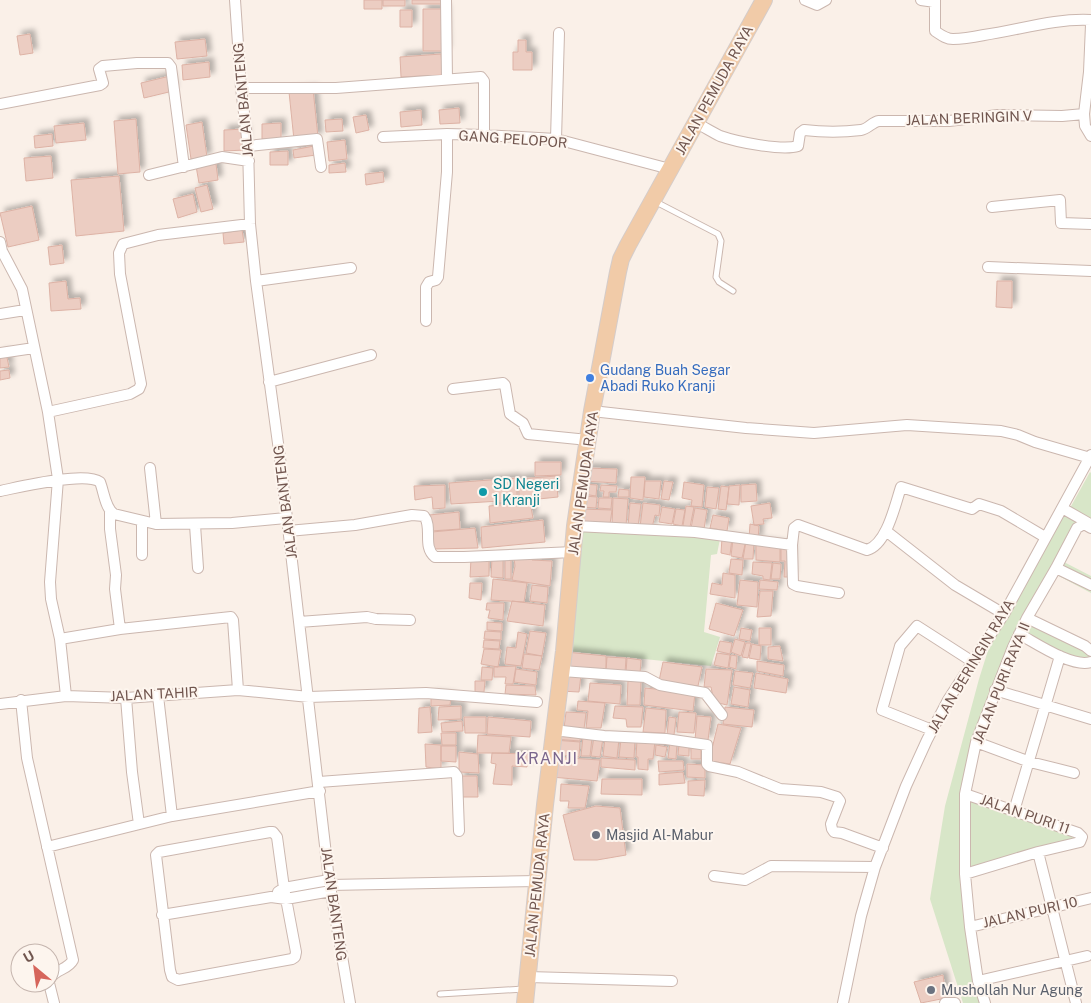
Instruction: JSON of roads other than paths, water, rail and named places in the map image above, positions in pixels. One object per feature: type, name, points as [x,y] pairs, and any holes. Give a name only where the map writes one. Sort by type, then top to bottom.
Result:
[{"type":"main road","name":"JALAN PEMUDA RAYA","points":[[527,990],[554,730],[562,672],[575,526],[592,411],[621,259],[764,0]]},
{"type":"street","name":"JALAN BANTENG","points":[[235,0],[248,146],[250,224],[256,280],[309,697],[330,885],[350,1003]]},
{"type":"street","points":[[446,0],[447,79]]},
{"type":"street","points":[[805,0],[817,6],[826,0]]},
{"type":"street","points":[[921,0],[935,1],[935,31],[942,36],[956,39],[1035,25],[1080,19],[1091,20]]},
{"type":"street","points":[[1091,25],[1089,72],[1084,114],[1085,126],[1091,136]]},
{"type":"street","points":[[556,139],[559,33]]},
{"type":"street","points":[[0,104],[100,85],[102,83],[100,69],[102,67],[136,63],[168,63],[171,67],[184,167]]},
{"type":"street","points":[[242,88],[336,88],[481,77],[483,78],[484,134]]},
{"type":"street","name":"JALAN BERINGIN V","points":[[696,123],[720,136],[742,142],[785,148],[798,146],[800,133],[804,130],[818,132],[864,130],[872,122],[879,120],[949,121],[998,115],[1062,116],[1084,114]]},
{"type":"street","points":[[426,321],[426,287],[429,282],[436,280],[438,277],[447,172],[447,134]]},
{"type":"street","name":"GANG PELOPOR","points":[[383,137],[484,134],[556,139],[670,169]]},
{"type":"street","points":[[248,146],[317,139],[321,167]]},
{"type":"street","points":[[149,175],[222,158],[249,161]]},
{"type":"street","points":[[992,207],[1060,200],[1061,223],[1091,224]]},
{"type":"street","points":[[48,412],[130,394],[139,389],[141,384],[120,274],[119,252],[123,244],[158,235],[250,224]]},
{"type":"street","points":[[1,248],[22,289],[48,412],[58,479],[50,582],[51,599],[60,639],[66,696]]},
{"type":"street","points":[[988,267],[1091,271]]},
{"type":"street","points":[[256,280],[352,268]]},
{"type":"street","points":[[0,314],[25,310]]},
{"type":"street","points":[[0,353],[34,348]]},
{"type":"street","points":[[269,382],[371,355]]},
{"type":"street","points":[[453,389],[503,383],[505,385],[510,414],[523,423],[528,434],[588,440]]},
{"type":"street","points":[[592,411],[746,428],[814,433],[906,425],[1001,431],[1090,456]]},
{"type":"street","name":"JALAN BERINGIN RAYA","points":[[843,1003],[861,916],[875,867],[906,786],[948,700],[1004,614],[1090,456]]},
{"type":"street","points":[[150,468],[156,524]]},
{"type":"street","points":[[0,491],[58,479],[97,479],[100,482],[110,511],[110,529],[116,575],[115,589],[120,628]]},
{"type":"street","points":[[839,593],[793,584],[792,545],[794,528],[796,525],[870,550],[886,531],[902,487],[972,508],[979,504],[1001,511],[1045,538]]},
{"type":"street","points":[[1062,508],[1087,526]]},
{"type":"street","points":[[110,511],[114,514],[156,524],[232,524],[286,518]]},
{"type":"street","points":[[288,532],[355,525],[391,518],[424,516],[428,522],[429,550],[435,557],[573,552]]},
{"type":"street","points":[[142,521],[142,555]]},
{"type":"street","points":[[196,525],[198,568]]},
{"type":"street","points":[[575,526],[695,532],[792,545]]},
{"type":"street","name":"JALAN PURI RAYA II","points":[[985,1003],[978,981],[965,874],[965,794],[976,742],[995,690],[1027,618],[1077,528],[1087,526]]},
{"type":"street","points":[[886,531],[955,585],[1004,614]]},
{"type":"street","points":[[1056,568],[1091,585]]},
{"type":"street","points":[[60,639],[120,628],[231,617],[233,620],[238,690]]},
{"type":"street","points":[[299,622],[367,617],[410,620]]},
{"type":"street","points":[[1027,618],[1085,646],[1091,651]]},
{"type":"street","points":[[932,730],[882,710],[900,646],[917,626],[973,662]]},
{"type":"street","points":[[1019,634],[1060,656],[1085,664],[1091,662]]},
{"type":"street","points":[[1014,811],[1060,656]]},
{"type":"street","points":[[562,672],[645,677],[660,685],[705,693],[722,715]]},
{"type":"street","name":"JALAN TAHIR","points":[[0,704],[66,696],[126,698],[238,690],[309,697],[426,693],[537,702]]},
{"type":"street","points":[[995,690],[1091,719]]},
{"type":"street","points":[[158,696],[172,816]]},
{"type":"street","points":[[126,698],[132,772],[139,824]]},
{"type":"street","points":[[21,700],[27,758],[73,960],[67,967],[60,970]]},
{"type":"street","points":[[554,730],[604,736],[666,739],[707,745],[707,764],[709,766],[738,772],[780,789],[821,792],[837,797],[840,801],[831,824],[834,832],[842,833],[883,848]]},
{"type":"street","points":[[976,742],[1030,762],[1074,773]]},
{"type":"street","points":[[48,847],[172,816],[319,787],[454,772],[457,776],[459,830]]},
{"type":"street","name":"JALAN PURI 11","points":[[965,794],[1081,834],[1080,842],[1038,852]]},
{"type":"street","points":[[273,832],[277,837],[284,888],[296,952],[295,957],[178,980],[172,976],[155,859],[159,852],[273,832]]},
{"type":"street","points":[[965,874],[1038,852],[1076,1003]]},
{"type":"street","points":[[714,876],[745,880],[771,866],[875,867]]},
{"type":"street","points":[[271,896],[284,888],[330,885],[538,881]]},
{"type":"street","points":[[162,915],[271,896],[286,899],[330,885]]},
{"type":"street","name":"JALAN PURI 10","points":[[970,927],[1091,898]]},
{"type":"street","points":[[978,981],[1087,956]]},
{"type":"street","points":[[527,990],[672,981]]},
{"type":"lane","points":[[652,200],[718,234],[721,241],[716,277],[719,282],[733,291]]},
{"type":"lane","points":[[440,994],[527,990]]},
{"type":"place","name":"Gudang Buah Segar Abadi Ruko Kranji","points":[[590,378]]},
{"type":"place","name":"SD Negeri 1 Kranji","points":[[483,492]]},
{"type":"place","name":"Masjid Al-Mabur","points":[[596,835]]},
{"type":"place","name":"Mushollah Nur Agung","points":[[931,990]]},
{"type":"district","name":"KRANJI","points":[[547,758]]}]
